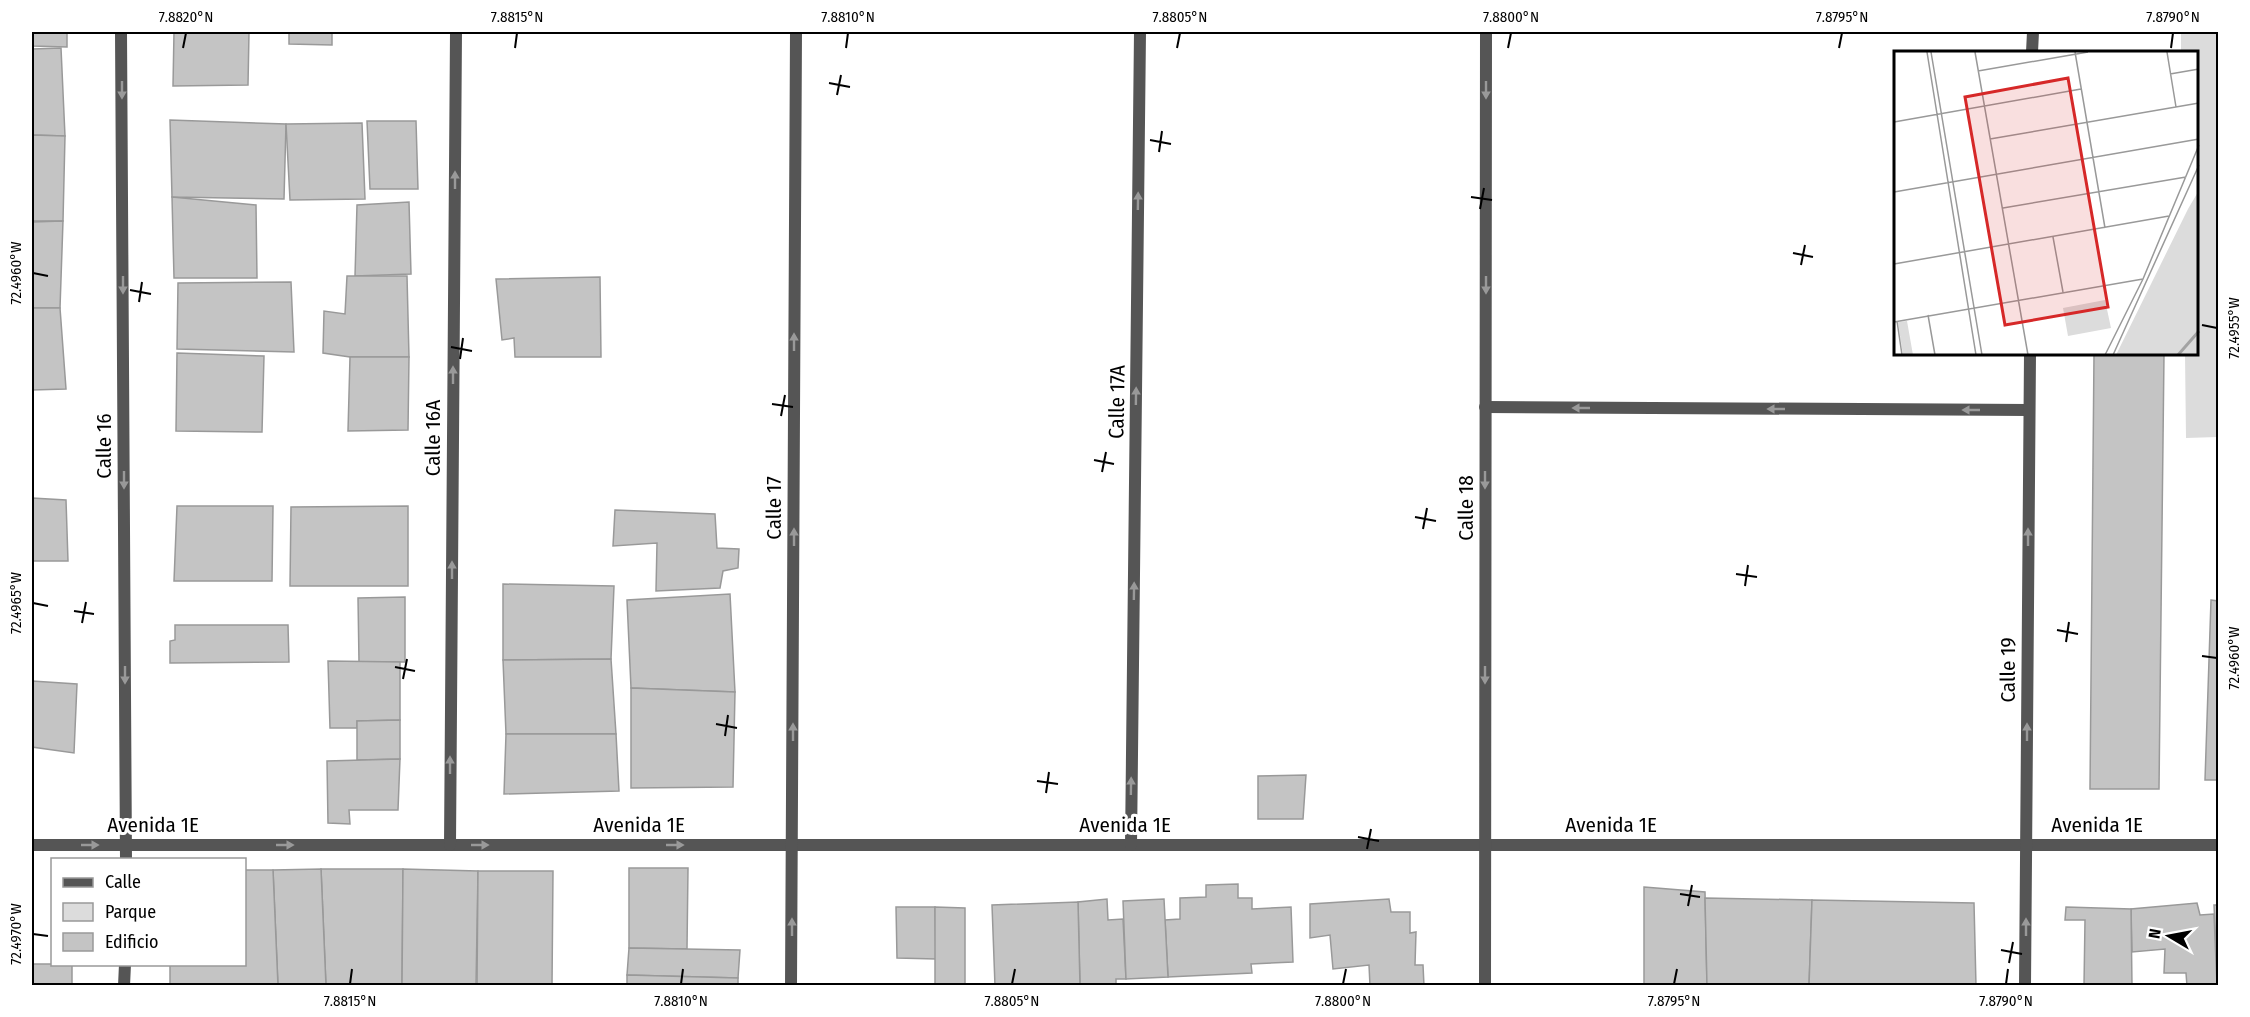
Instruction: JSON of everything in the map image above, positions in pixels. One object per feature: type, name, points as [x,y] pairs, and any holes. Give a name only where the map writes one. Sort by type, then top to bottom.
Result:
[{"type":"street","name":"Calle 16","points":[[122,32],[126,858]]},
{"type":"street","name":"Calle 16A","points":[[450,845],[456,32]]},
{"type":"street","name":"Calle 17","points":[[791,986],[796,32]]},
{"type":"street","name":"Calle 17A","points":[[1131,844],[1140,32]]},
{"type":"street","name":"Calle 18","points":[[1485,986],[1486,32]]},
{"type":"street","points":[[2032,32],[2032,51]]},
{"type":"street","name":"Calle 19","points":[[2025,986],[2030,356]]},
{"type":"street","points":[[1485,407],[2029,410]]},
{"type":"street","name":"Avenida 1E","points":[[32,845],[2218,845]]},
{"type":"street","points":[[124,986],[125,966]]},
{"type":"green space","points":[[2181,32],[2218,32],[2218,437],[2186,438],[2185,356],[2199,356],[2199,51],[2181,51]]},
{"type":"building","points":[[32,32],[67,32],[67,47],[32,46]]},
{"type":"building","points":[[174,32],[249,32],[248,85],[173,86]]},
{"type":"building","points":[[289,32],[332,32],[332,45],[289,44]]},
{"type":"building","points":[[61,48],[65,136],[32,135],[32,49]]},
{"type":"building","points":[[170,120],[286,124],[284,199],[172,197]]},
{"type":"building","points":[[367,121],[416,121],[418,189],[370,189]]},
{"type":"building","points":[[362,123],[365,199],[290,200],[286,124]]},
{"type":"building","points":[[32,135],[65,136],[63,221],[32,221]]},
{"type":"building","points":[[172,197],[256,205],[257,278],[174,278]]},
{"type":"building","points":[[409,202],[411,274],[355,276],[357,205]]},
{"type":"building","points":[[63,221],[60,308],[32,308],[32,222]]},
{"type":"building","points":[[347,276],[407,276],[409,357],[350,357],[323,353],[324,311],[345,314]]},
{"type":"building","points":[[600,277],[601,357],[515,357],[514,338],[502,340],[496,279]]},
{"type":"building","points":[[291,282],[294,352],[177,349],[178,283]]},
{"type":"building","points":[[32,308],[60,308],[66,389],[32,390]]},
{"type":"building","points":[[177,353],[264,356],[262,432],[176,431]]},
{"type":"building","points":[[2094,356],[2164,356],[2159,789],[2090,789]]},
{"type":"building","points":[[350,357],[409,357],[408,430],[348,431]]},
{"type":"building","points":[[32,498],[66,500],[68,561],[32,561]]},
{"type":"building","points":[[177,506],[273,506],[272,581],[174,581]]},
{"type":"building","points":[[408,506],[408,586],[290,586],[291,507]]},
{"type":"building","points":[[615,510],[715,514],[717,548],[739,549],[738,568],[723,571],[720,588],[656,591],[657,543],[613,546]]},
{"type":"building","points":[[503,584],[614,586],[611,659],[503,660]]},
{"type":"building","points":[[730,594],[735,692],[631,688],[627,600]]},
{"type":"building","points":[[405,597],[405,662],[359,662],[358,598]]},
{"type":"building","points":[[2211,600],[2218,601],[2218,780],[2205,780]]},
{"type":"building","points":[[175,625],[288,625],[289,662],[170,663],[170,641],[175,640]]},
{"type":"building","points":[[611,659],[616,734],[506,734],[503,660]]},
{"type":"building","points":[[328,661],[400,662],[400,720],[357,721],[357,728],[330,728]]},
{"type":"building","points":[[32,681],[77,684],[74,753],[32,747]]},
{"type":"building","points":[[631,688],[735,692],[733,787],[631,788]]},
{"type":"building","points":[[400,720],[400,759],[357,760],[357,721]]},
{"type":"building","points":[[506,734],[616,734],[619,791],[504,794]]},
{"type":"building","points":[[400,759],[398,810],[349,810],[350,824],[328,823],[327,761]]},
{"type":"building","points":[[1306,775],[1303,819],[1258,819],[1258,776]]},
{"type":"building","points":[[629,868],[688,868],[687,949],[629,948]]},
{"type":"building","points":[[321,869],[403,869],[402,986],[326,986]]},
{"type":"building","points":[[321,869],[326,986],[278,986],[273,870]]},
{"type":"building","points":[[403,869],[478,871],[476,986],[402,986]]},
{"type":"building","points":[[246,870],[273,870],[278,986],[170,986],[170,966],[246,966]]},
{"type":"building","points":[[478,871],[553,871],[552,986],[477,986]]},
{"type":"building","points":[[1238,884],[1238,898],[1252,898],[1252,909],[1291,907],[1293,962],[1251,964],[1252,973],[1168,977],[1165,920],[1180,919],[1180,898],[1206,897],[1206,885]]},
{"type":"building","points":[[1644,887],[1705,892],[1707,986],[1644,986]]},
{"type":"building","points":[[1705,898],[1812,900],[1809,986],[1707,986]]},
{"type":"building","points":[[1107,899],[1108,920],[1123,919],[1126,979],[1116,979],[1116,986],[1080,986],[1078,902]]},
{"type":"building","points":[[1164,899],[1168,977],[1126,979],[1123,901]]},
{"type":"building","points":[[1389,899],[1391,912],[1410,912],[1410,933],[1416,932],[1415,965],[1423,965],[1424,986],[1370,986],[1369,965],[1333,969],[1330,935],[1310,938],[1310,904]]},
{"type":"building","points":[[1812,900],[1974,903],[1976,986],[1809,986]]},
{"type":"building","points":[[1078,902],[1080,986],[995,986],[992,905]]},
{"type":"building","points":[[2197,903],[2200,915],[2214,914],[2217,986],[2187,986],[2186,973],[2164,973],[2165,949],[2132,952],[2131,909]]},
{"type":"building","points":[[2214,905],[2218,905],[2218,966],[2217,966]]},
{"type":"building","points":[[896,907],[935,907],[936,959],[897,958]]},
{"type":"building","points":[[935,907],[965,908],[965,986],[935,986]]},
{"type":"building","points":[[2066,907],[2131,909],[2132,986],[2084,986],[2085,920],[2065,920]]},
{"type":"building","points":[[629,948],[740,950],[738,978],[627,975]]},
{"type":"building","points":[[32,964],[72,966],[72,986],[32,986]]},
{"type":"building","points":[[627,975],[738,978],[738,986],[627,986]]}]
